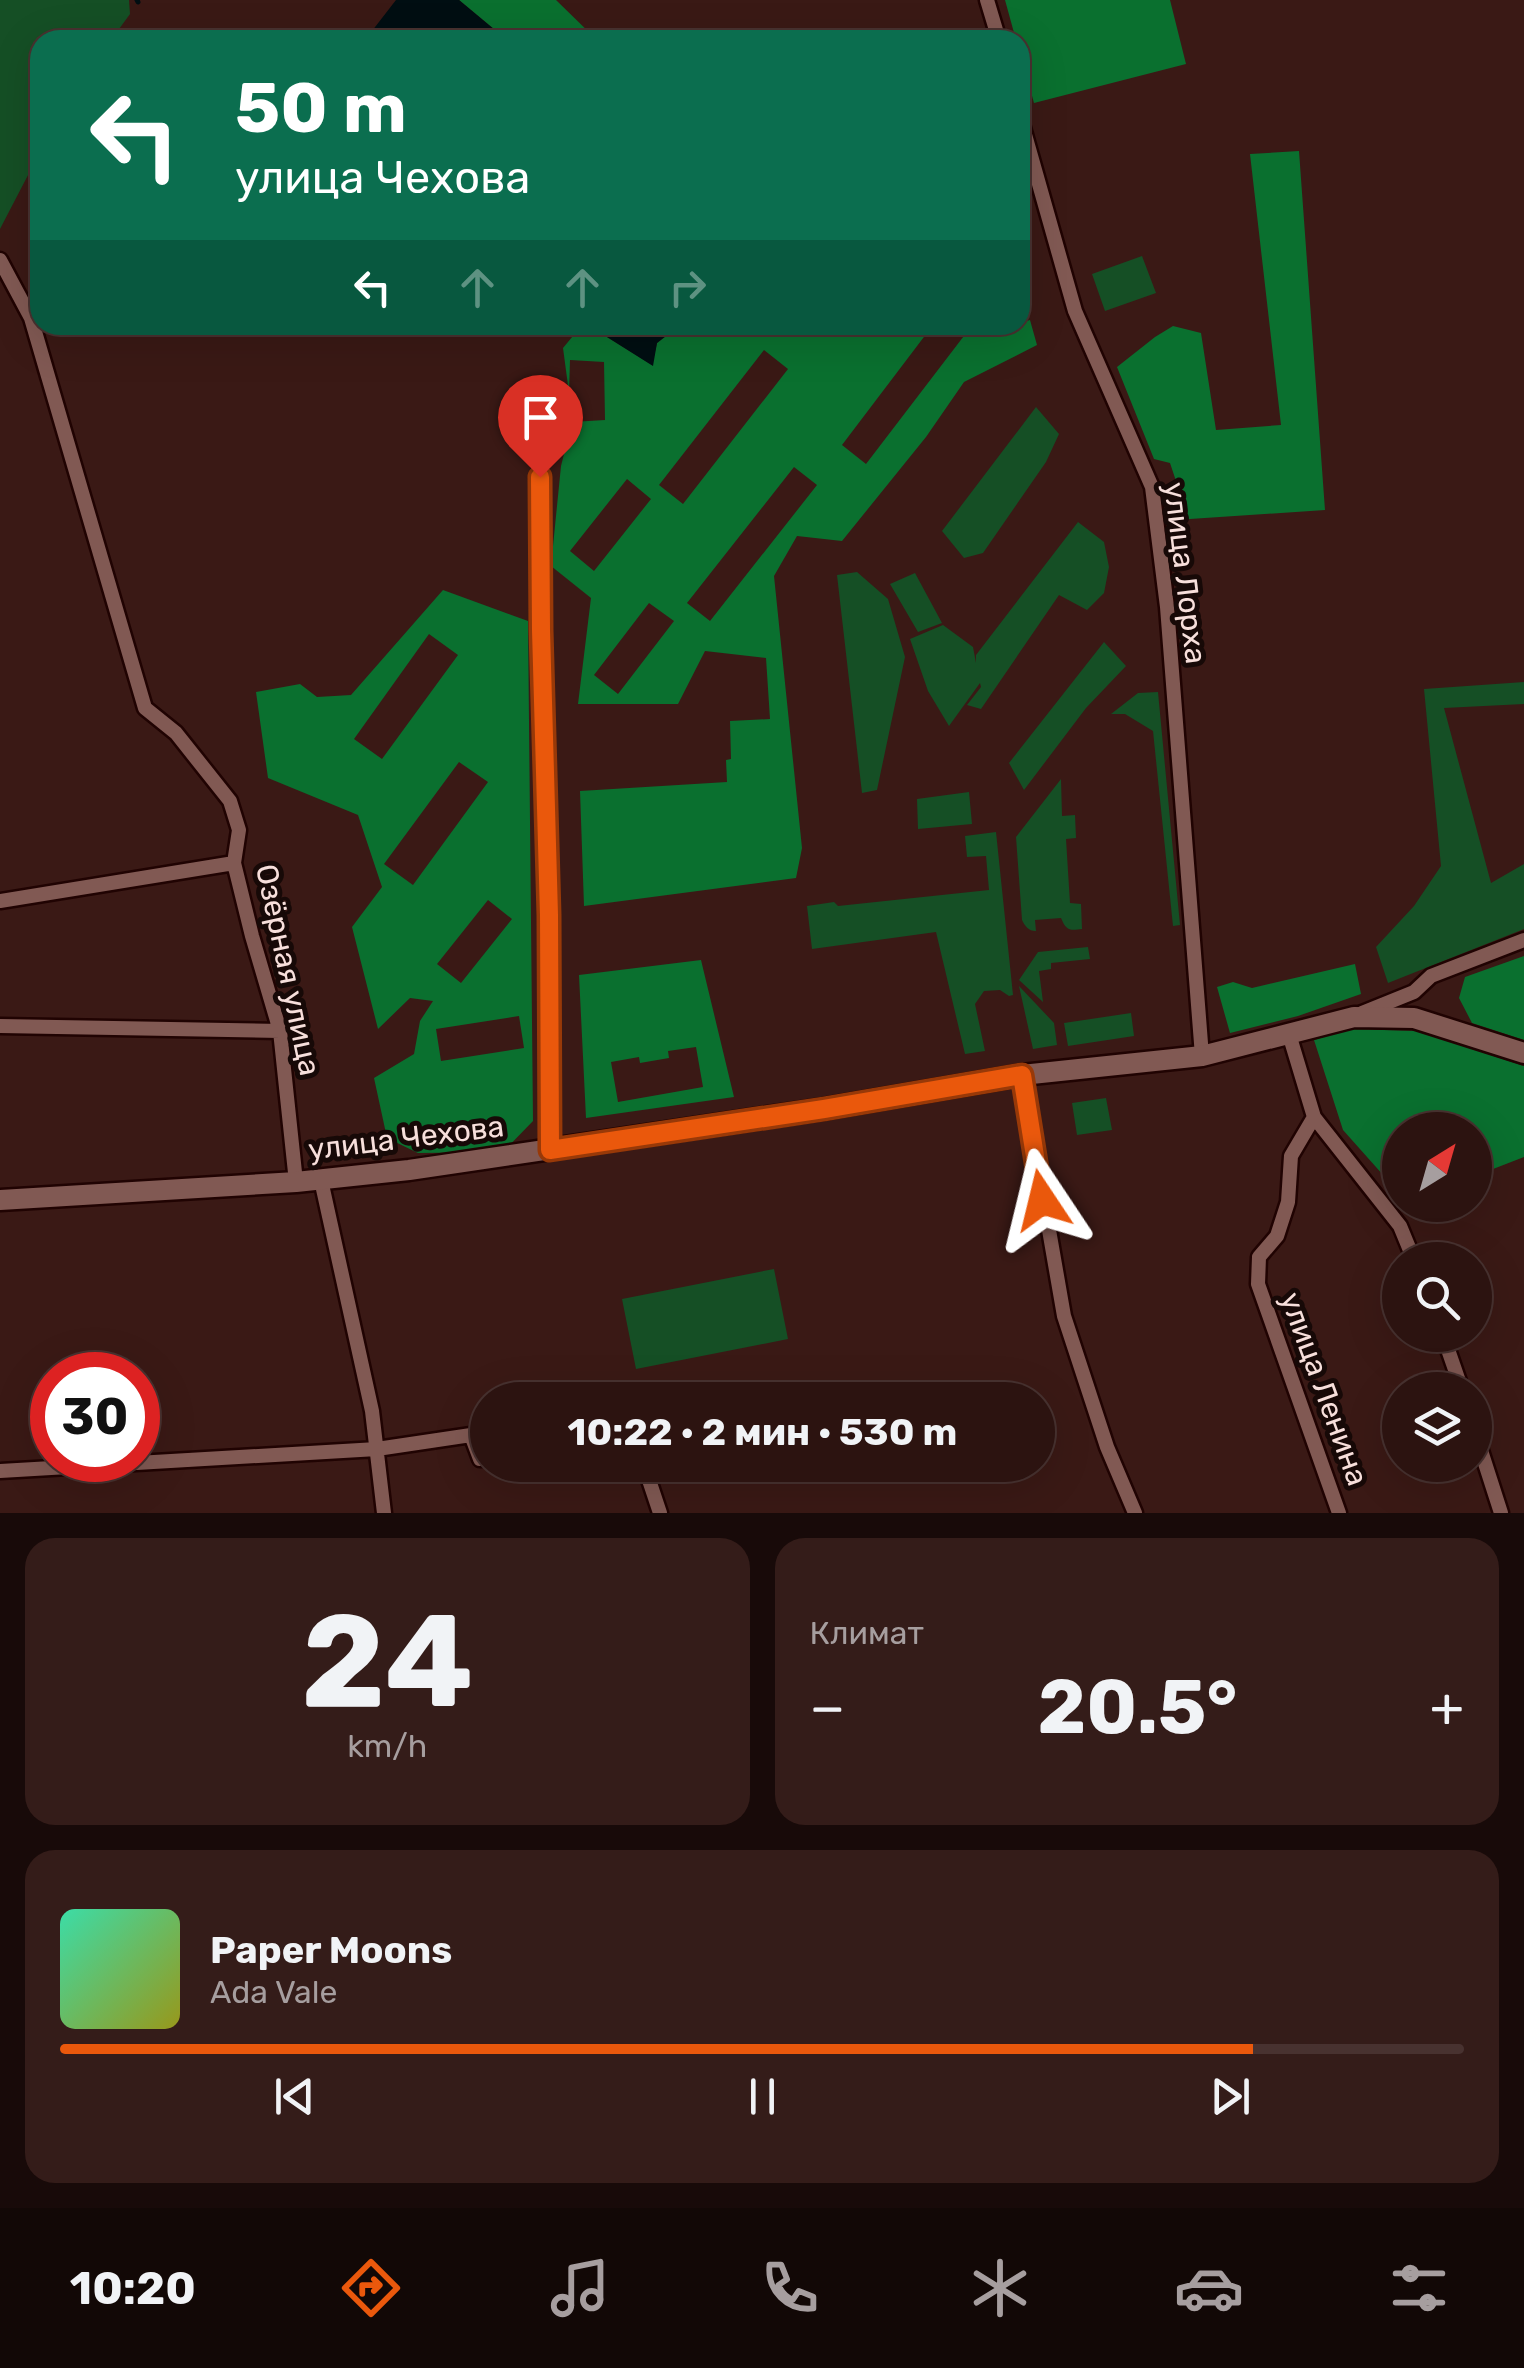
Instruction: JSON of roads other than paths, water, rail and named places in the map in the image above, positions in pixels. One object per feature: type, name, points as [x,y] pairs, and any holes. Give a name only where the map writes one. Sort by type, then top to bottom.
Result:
[{"type":"main road","name":"улица Чехова","points":[[0,1200],[321,1180],[550,1150],[1022,1075],[1202,1056],[1354,1016],[1414,1018],[1524,1053]]},
{"type":"street","points":[[988,0],[996,30]]},
{"type":"street","name":"улица Лорха","points":[[1030,152],[1075,312],[1152,487],[1167,606],[1202,1056]]},
{"type":"street","name":"Озёрная улица","points":[[0,260],[30,316]]},
{"type":"street","name":"Озёрная улица","points":[[36,335],[144,708],[176,733],[230,801],[239,830],[234,863],[280,1031],[296,1182]]},
{"type":"street","points":[[540,440],[550,1150]]},
{"type":"street","points":[[0,901],[234,863]]},
{"type":"street","points":[[1414,1018],[1407,1008],[1410,995],[1431,976],[1524,940]]},
{"type":"street","points":[[1354,1016],[1414,992]]},
{"type":"street","points":[[0,1026],[280,1031]]},
{"type":"street","points":[[1290,1034],[1314,1118],[1400,1226],[1407,1242]]},
{"type":"street","points":[[1022,1075],[1064,1316],[1106,1447],[1135,1513]]},
{"type":"street","name":"улица Ленина","points":[[1314,1118],[1291,1156],[1288,1202],[1277,1236],[1259,1257],[1258,1284],[1339,1513]]},
{"type":"street","points":[[321,1180],[372,1411],[384,1513]]},
{"type":"street","points":[[0,1472],[377,1449],[470,1435]]},
{"type":"street","points":[[650,1482],[660,1513]]},
{"type":"street","points":[[1490,1482],[1500,1513]]}]
